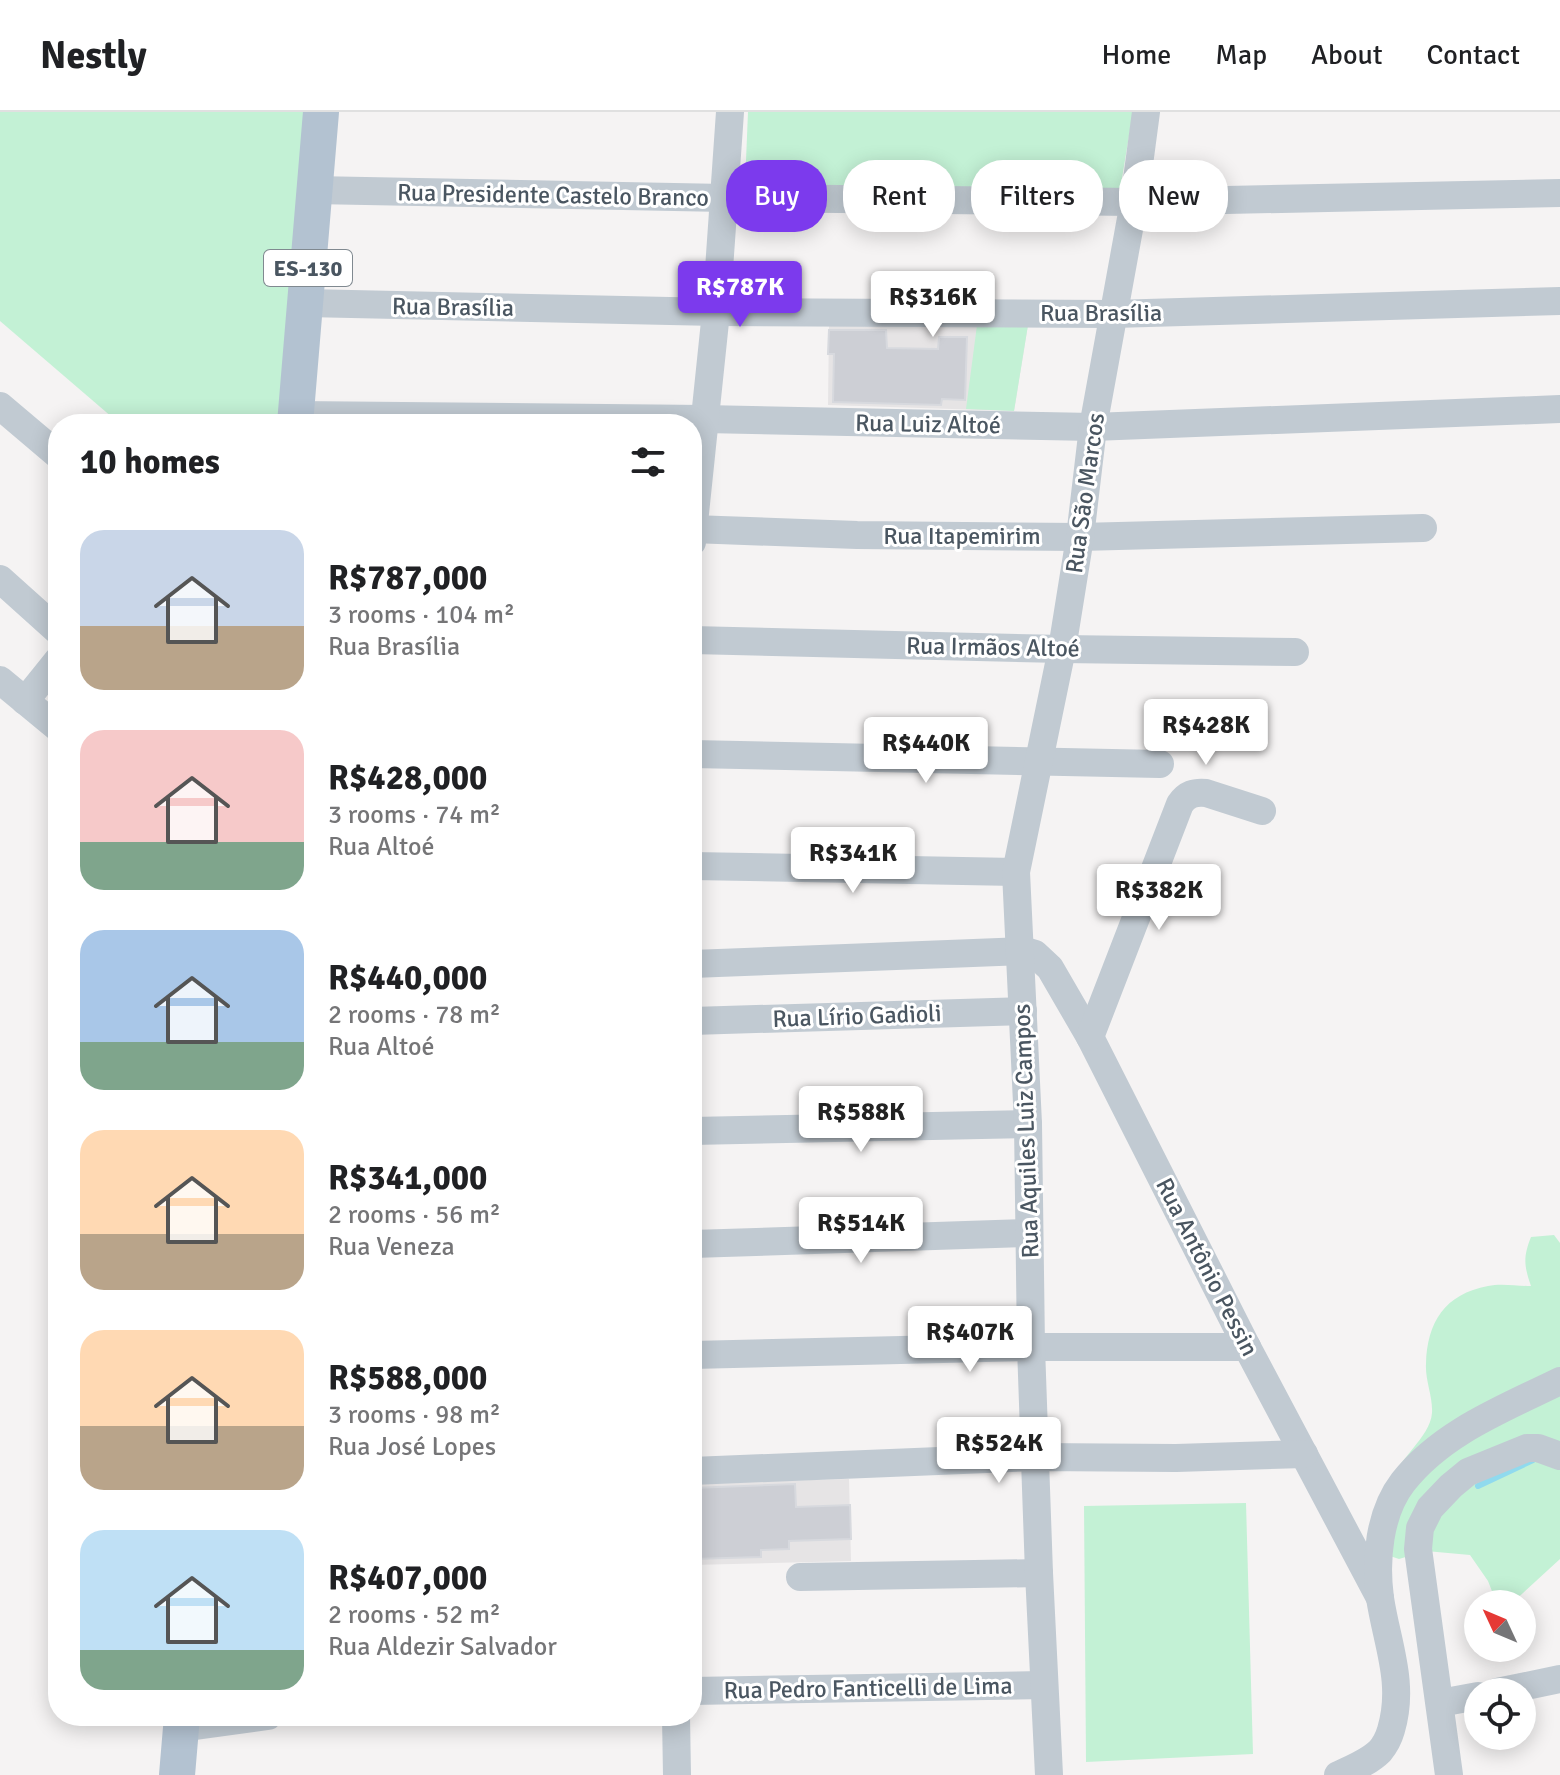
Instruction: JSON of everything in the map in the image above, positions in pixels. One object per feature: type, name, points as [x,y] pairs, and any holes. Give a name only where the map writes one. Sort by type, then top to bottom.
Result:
[{"type":"main road","name":"ES-130","points":[[297,414],[321,112]]},
{"type":"main road","points":[[177,1775],[182,1726]]},
{"type":"street","points":[[702,438],[716,312],[730,112]]},
{"type":"street","name":"Rua São Marcos","points":[[1140,160],[1146,112]]},
{"type":"street","name":"Rua Presidente Castelo Branco","points":[[313,190],[1119,202]]},
{"type":"street","name":"Rua Presidente Castelo Branco","points":[[1228,200],[1560,193]]},
{"type":"street","name":"Rua São Marcos","points":[[1016,872],[1062,649],[1093,427],[1128,232]]},
{"type":"street","name":"Rua Brasília","points":[[306,303],[716,312],[1113,314],[1560,301]]},
{"type":"street","name":"Rua Luiz Altoé","points":[[704,419],[1093,427],[1560,409]]},
{"type":"street","points":[[2,413],[48,448]]},
{"type":"street","name":"Rua Itapemirim","points":[[702,533],[1080,537],[1423,528]]},
{"type":"street","points":[[0,579],[48,622]]},
{"type":"street","name":"Rua Irmãos Altoé","points":[[702,640],[1295,652]]},
{"type":"street","points":[[25,701],[48,672]]},
{"type":"street","points":[[0,680],[48,720]]},
{"type":"street","points":[[702,754],[1160,764]]},
{"type":"street","points":[[1090,1037],[1183,799],[1197,792],[1206,793],[1262,811]]},
{"type":"street","points":[[702,866],[1016,872]]},
{"type":"street","name":"Rua Aquiles Luiz Campos","points":[[1016,872],[1028,1124],[1031,1347],[1049,1775]]},
{"type":"street","points":[[702,964],[1019,952]]},
{"type":"street","name":"Rua Antônio Pessin","points":[[1019,952],[1035,954],[1050,968],[1090,1037],[1247,1347],[1380,1598]]},
{"type":"street","name":"Rua Lírio Gadioli","points":[[702,1021],[1023,1011]]},
{"type":"street","points":[[702,1131],[1028,1124]]},
{"type":"street","points":[[702,1244],[1029,1233]]},
{"type":"street","points":[[702,1355],[1031,1347],[1247,1347]]},
{"type":"street","points":[[1338,1775],[1378,1760],[1395,1715],[1397,1693],[1393,1654],[1380,1598],[1378,1558],[1388,1511],[1401,1485],[1436,1448],[1462,1431],[1560,1381]]},
{"type":"street","points":[[1449,1775],[1418,1549],[1420,1528],[1430,1508],[1468,1472],[1527,1448],[1538,1448],[1560,1456]]},
{"type":"street","points":[[702,1471],[1036,1457],[1176,1458],[1304,1454]]},
{"type":"street","points":[[800,1577],[1039,1573]]},
{"type":"street","points":[[1536,1684],[1560,1679]]},
{"type":"street","name":"Rua Pedro Fanticelli de Lima","points":[[702,1691],[1044,1685]]},
{"type":"street","points":[[1440,1703],[1464,1699]]},
{"type":"street","points":[[676,1726],[677,1775]]},
{"type":"shaded area","points":[[1028,325],[1014,411],[828,405],[829,326]]},
{"type":"shaded area","points":[[849,1479],[851,1561],[702,1565],[702,1483]]},
{"type":"green space","points":[[0,112],[305,112],[282,414],[108,414],[0,321]]},
{"type":"green space","points":[[748,112],[1133,112],[1125,160],[1119,160],[1119,190],[1103,190],[1103,160],[971,160],[971,188],[955,188],[955,160],[843,160],[843,186],[827,186],[827,160],[746,160]]},
{"type":"green space","points":[[977,325],[1028,325],[1014,411],[966,409]]},
{"type":"green space","points":[[1554,1235],[1560,1243],[1560,1559],[1526,1590],[1492,1590],[1470,1555],[1426,1551],[1399,1559],[1381,1553],[1386,1502],[1393,1476],[1430,1422],[1432,1407],[1426,1370],[1427,1349],[1441,1312],[1460,1296],[1473,1290],[1498,1285],[1531,1286],[1525,1262],[1531,1237]]},
{"type":"green space","points":[[1246,1503],[1253,1754],[1086,1762],[1084,1506]]},
{"type":"building","points":[[829,330],[886,330],[887,348],[938,349],[939,337],[967,337],[965,400],[942,399],[941,405],[833,402],[834,354],[828,354]]},
{"type":"building","points":[[795,1484],[796,1507],[850,1505],[851,1539],[789,1541],[789,1549],[761,1550],[761,1557],[702,1559],[702,1488]]},
{"type":"waterway","points":[[1478,1486],[1533,1460]]}]
